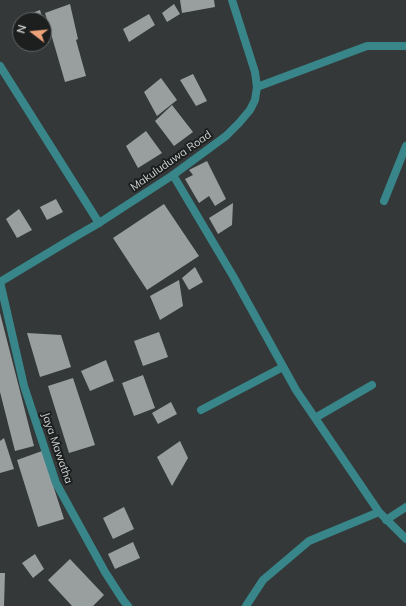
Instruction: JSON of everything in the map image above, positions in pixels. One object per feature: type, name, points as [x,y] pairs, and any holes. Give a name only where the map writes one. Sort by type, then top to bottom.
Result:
[{"type":"street","name":"Makuluduwa Road","points":[[0,282],[98,223],[173,175],[226,136],[250,110],[255,100],[257,87],[255,72],[232,0]]},
{"type":"street","points":[[257,87],[367,46],[406,46]]},
{"type":"street","points":[[0,66],[98,223]]},
{"type":"street","points":[[384,201],[406,146]]},
{"type":"street","points":[[173,175],[233,276],[296,390],[379,512],[406,539]]},
{"type":"street","name":"Jaya Mawatha","points":[[0,282],[24,386],[56,483],[105,572],[128,606]]},
{"type":"street","points":[[201,410],[283,367]]},
{"type":"street","points":[[315,418],[372,384]]},
{"type":"street","points":[[386,520],[406,507]]},
{"type":"street","points":[[246,606],[263,580],[310,541],[379,512]]},
{"type":"building","points":[[180,0],[214,0],[215,7],[182,13]]},
{"type":"building","points":[[70,4],[78,39],[76,40],[86,76],[65,82],[52,37],[52,12],[48,12]]},
{"type":"building","points":[[174,4],[180,14],[167,22],[162,13]]},
{"type":"building","points":[[149,14],[155,25],[129,42],[123,29]]},
{"type":"building","points":[[193,74],[207,101],[196,106],[180,80]]},
{"type":"building","points":[[161,78],[177,100],[157,116],[144,92]]},
{"type":"building","points":[[172,105],[193,132],[174,146],[155,121]]},
{"type":"building","points":[[146,131],[162,153],[138,168],[126,146]]},
{"type":"building","points":[[207,161],[226,199],[215,206],[209,196],[199,203],[185,179],[193,175],[189,170]]},
{"type":"building","points":[[56,199],[63,212],[47,220],[40,207]]},
{"type":"building","points":[[233,203],[232,225],[218,234],[209,218]]},
{"type":"building","points":[[164,204],[199,256],[147,290],[113,238]]},
{"type":"building","points":[[19,209],[32,230],[17,238],[6,219]]},
{"type":"building","points":[[195,267],[203,282],[189,290],[182,278]]},
{"type":"building","points":[[179,280],[183,306],[160,320],[150,296]]},
{"type":"building","points":[[0,313],[34,446],[15,451],[0,392]]},
{"type":"building","points":[[159,332],[168,357],[143,366],[134,341]]},
{"type":"building","points":[[27,333],[61,335],[71,367],[40,377]]},
{"type":"building","points":[[106,360],[114,381],[90,391],[81,371]]},
{"type":"building","points":[[143,375],[155,408],[134,416],[122,383]]},
{"type":"building","points":[[73,378],[95,445],[69,453],[48,386]]},
{"type":"building","points":[[171,402],[177,414],[158,424],[152,413]]},
{"type":"building","points":[[4,438],[14,469],[0,473],[0,441]]},
{"type":"building","points":[[180,441],[188,458],[172,486],[157,457]]},
{"type":"building","points":[[42,451],[64,519],[38,527],[17,460]]},
{"type":"building","points":[[124,507],[134,529],[113,539],[103,518]]},
{"type":"building","points":[[133,542],[140,558],[115,569],[108,554]]},
{"type":"building","points":[[35,554],[44,569],[33,578],[22,563]]},
{"type":"building","points":[[70,559],[104,595],[93,606],[72,606],[48,580]]},
{"type":"building","points":[[0,573],[5,573],[4,606],[0,606]]}]
